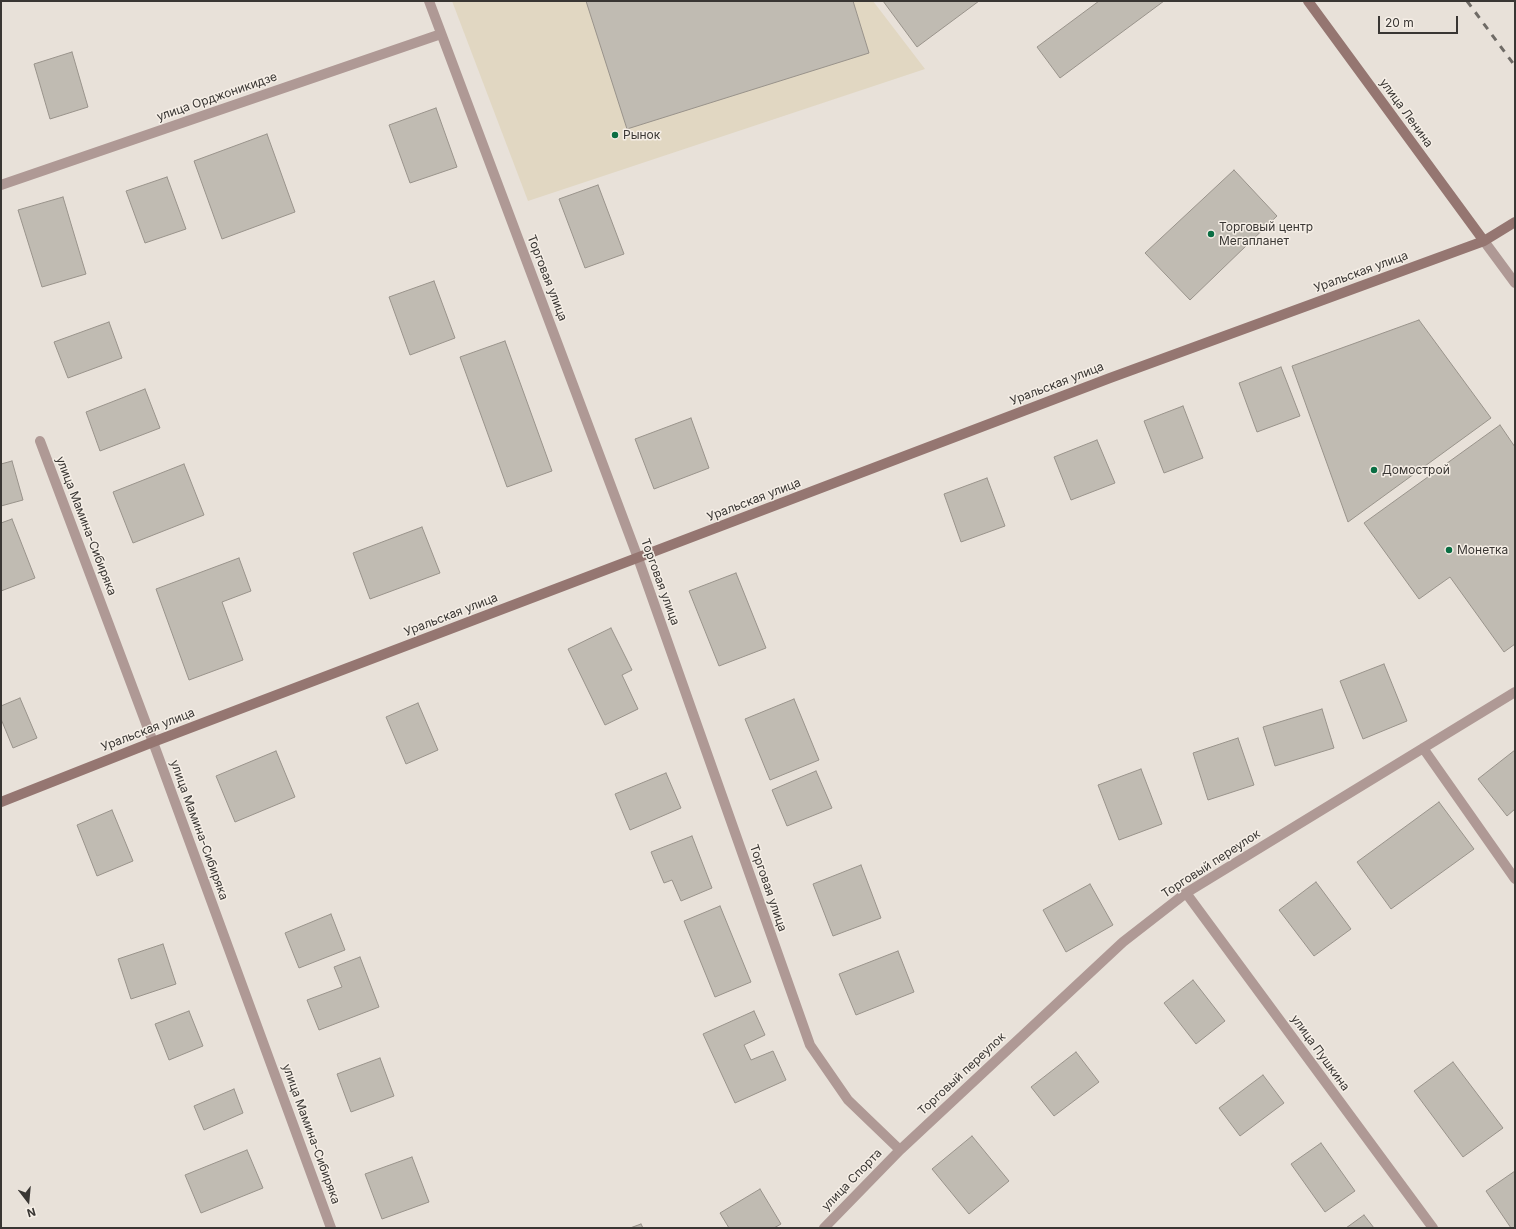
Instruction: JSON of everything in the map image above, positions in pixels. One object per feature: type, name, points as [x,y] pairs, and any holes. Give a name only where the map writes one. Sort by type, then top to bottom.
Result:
[{"type":"main road","name":"улица Ленина","points":[[1308,1],[1484,241]]},
{"type":"main road","name":"Уральская улица","points":[[1,802],[153,742],[1116,376],[1484,241],[1515,222]]},
{"type":"street","name":"Торговая улица","points":[[428,1],[638,558],[810,1045],[848,1100],[900,1150]]},
{"type":"street","name":"улица Орджоникидзе","points":[[1,185],[441,34]]},
{"type":"street","points":[[1484,241],[1515,283]]},
{"type":"street","name":"улица Мамина-Сибиряка","points":[[40,441],[153,742],[331,1228]]},
{"type":"street","name":"Торговый переулок","points":[[900,1150],[1123,942],[1186,892],[1515,692]]},
{"type":"street","points":[[1423,748],[1515,879]]},
{"type":"street","name":"улица Пушкина","points":[[1186,892],[1433,1228]]},
{"type":"street","name":"улица Спорта","points":[[824,1228],[900,1150]]},
{"type":"shaded area","name":"Рынок","points":[[452,1],[873,1],[925,69],[528,201]]},
{"type":"building","points":[[586,1],[853,1],[869,53],[627,129]]},
{"type":"building","points":[[883,1],[979,1],[917,47]]},
{"type":"building","points":[[1099,1],[1164,1],[1060,78],[1037,47]]},
{"type":"building","points":[[72,52],[88,107],[50,119],[34,64]]},
{"type":"building","points":[[436,108],[457,167],[410,183],[389,125]]},
{"type":"building","points":[[267,134],[295,212],[222,239],[194,161]]},
{"type":"building","name":"Торговый центр Мегапланет","points":[[1234,170],[1277,216],[1190,300],[1145,253]]},
{"type":"building","points":[[167,177],[186,229],[145,243],[126,191]]},
{"type":"building","points":[[598,185],[624,254],[585,268],[559,199]]},
{"type":"building","points":[[63,197],[86,274],[42,287],[18,210]]},
{"type":"building","points":[[434,281],[455,338],[410,355],[389,297]]},
{"type":"building","name":"Домострой","points":[[1419,320],[1491,418],[1348,522],[1292,366]]},
{"type":"building","points":[[109,322],[122,358],[68,378],[54,342]]},
{"type":"building","points":[[505,341],[552,471],[507,487],[460,357]]},
{"type":"building","points":[[1281,367],[1300,416],[1257,432],[1239,383]]},
{"type":"building","points":[[145,389],[160,428],[100,451],[86,412]]},
{"type":"building","points":[[1183,406],[1203,458],[1164,473],[1144,421]]},
{"type":"building","points":[[691,418],[709,468],[654,489],[635,439]]},
{"type":"building","name":"Монетка","points":[[1500,425],[1515,447],[1515,644],[1504,652],[1450,577],[1419,599],[1364,523]]},
{"type":"building","points":[[1097,440],[1115,483],[1071,500],[1054,457]]},
{"type":"building","points":[[12,461],[23,500],[1,506],[1,464]]},
{"type":"building","points":[[184,464],[204,515],[133,543],[113,492]]},
{"type":"building","points":[[987,478],[1005,526],[961,542],[944,494]]},
{"type":"building","points":[[12,519],[35,578],[1,591],[1,523]]},
{"type":"building","points":[[422,527],[440,573],[370,599],[353,553]]},
{"type":"building","points":[[239,558],[251,591],[222,602],[243,660],[189,680],[156,589]]},
{"type":"building","points":[[736,573],[766,648],[719,666],[689,591]]},
{"type":"building","points":[[611,628],[632,670],[622,675],[638,709],[605,725],[568,649]]},
{"type":"building","points":[[1384,664],[1407,721],[1363,739],[1340,681]]},
{"type":"building","points":[[20,698],[37,738],[13,748],[1,719],[1,706]]},
{"type":"building","points":[[794,699],[819,760],[770,780],[745,719]]},
{"type":"building","points":[[418,703],[438,750],[406,764],[386,717]]},
{"type":"building","points":[[1322,709],[1334,748],[1275,766],[1263,727]]},
{"type":"building","points":[[1238,738],[1254,785],[1208,800],[1193,753]]},
{"type":"building","points":[[1515,750],[1515,809],[1507,816],[1478,779]]},
{"type":"building","points":[[276,751],[295,797],[235,822],[216,776]]},
{"type":"building","points":[[1141,769],[1162,824],[1119,840],[1098,785]]},
{"type":"building","points":[[816,771],[832,808],[787,826],[772,790]]},
{"type":"building","points":[[666,773],[681,808],[630,830],[615,794]]},
{"type":"building","points":[[1439,802],[1474,849],[1391,909],[1357,862]]},
{"type":"building","points":[[112,810],[133,861],[97,876],[77,825]]},
{"type":"building","points":[[692,836],[712,888],[681,901],[672,880],[664,883],[651,852]]},
{"type":"building","points":[[861,865],[881,918],[833,936],[813,884]]},
{"type":"building","points":[[1316,882],[1351,929],[1314,956],[1279,910]]},
{"type":"building","points":[[1090,884],[1113,925],[1066,952],[1043,910]]},
{"type":"building","points":[[720,906],[751,982],[715,997],[684,921]]},
{"type":"building","points":[[331,914],[345,950],[299,968],[285,933]]},
{"type":"building","points":[[163,944],[176,984],[131,999],[118,959]]},
{"type":"building","points":[[898,951],[914,992],[856,1015],[839,974]]},
{"type":"building","points":[[360,957],[379,1007],[319,1030],[307,1000],[342,987],[334,967]]},
{"type":"building","points":[[1193,980],[1225,1021],[1196,1044],[1164,1003]]},
{"type":"building","points":[[189,1011],[203,1046],[169,1060],[155,1024]]},
{"type":"building","points":[[754,1011],[765,1035],[744,1045],[751,1060],[773,1051],[786,1080],[735,1103],[703,1034]]},
{"type":"building","points":[[1076,1052],[1099,1082],[1054,1116],[1031,1087]]},
{"type":"building","points":[[380,1058],[394,1096],[351,1112],[337,1074]]},
{"type":"building","points":[[1453,1062],[1503,1128],[1463,1157],[1414,1091]]},
{"type":"building","points":[[1263,1075],[1284,1103],[1240,1136],[1219,1108]]},
{"type":"building","points":[[234,1089],[243,1113],[204,1130],[194,1106]]},
{"type":"building","points":[[972,1136],[1009,1181],[969,1214],[932,1169]]},
{"type":"building","points":[[1321,1143],[1355,1191],[1325,1212],[1291,1164]]},
{"type":"building","points":[[247,1150],[263,1188],[201,1213],[185,1175]]},
{"type":"building","points":[[412,1157],[429,1202],[382,1219],[365,1174]]},
{"type":"building","points":[[1515,1171],[1515,1228],[1511,1228],[1486,1191]]},
{"type":"building","points":[[760,1189],[781,1224],[774,1228],[729,1228],[720,1213]]},
{"type":"building","points":[[1364,1215],[1374,1228],[1346,1228]]},
{"type":"building","points":[[641,1224],[643,1228],[630,1228]]},
{"type":"railway","points":[[1467,1],[1515,66]]},
{"type":"place","name":"Рынок","points":[[615,135]]},
{"type":"place","name":"Торговый центр Мегапланет","points":[[1211,234]]},
{"type":"place","name":"Домострой","points":[[1374,470]]},
{"type":"place","name":"Монетка","points":[[1449,550]]}]
